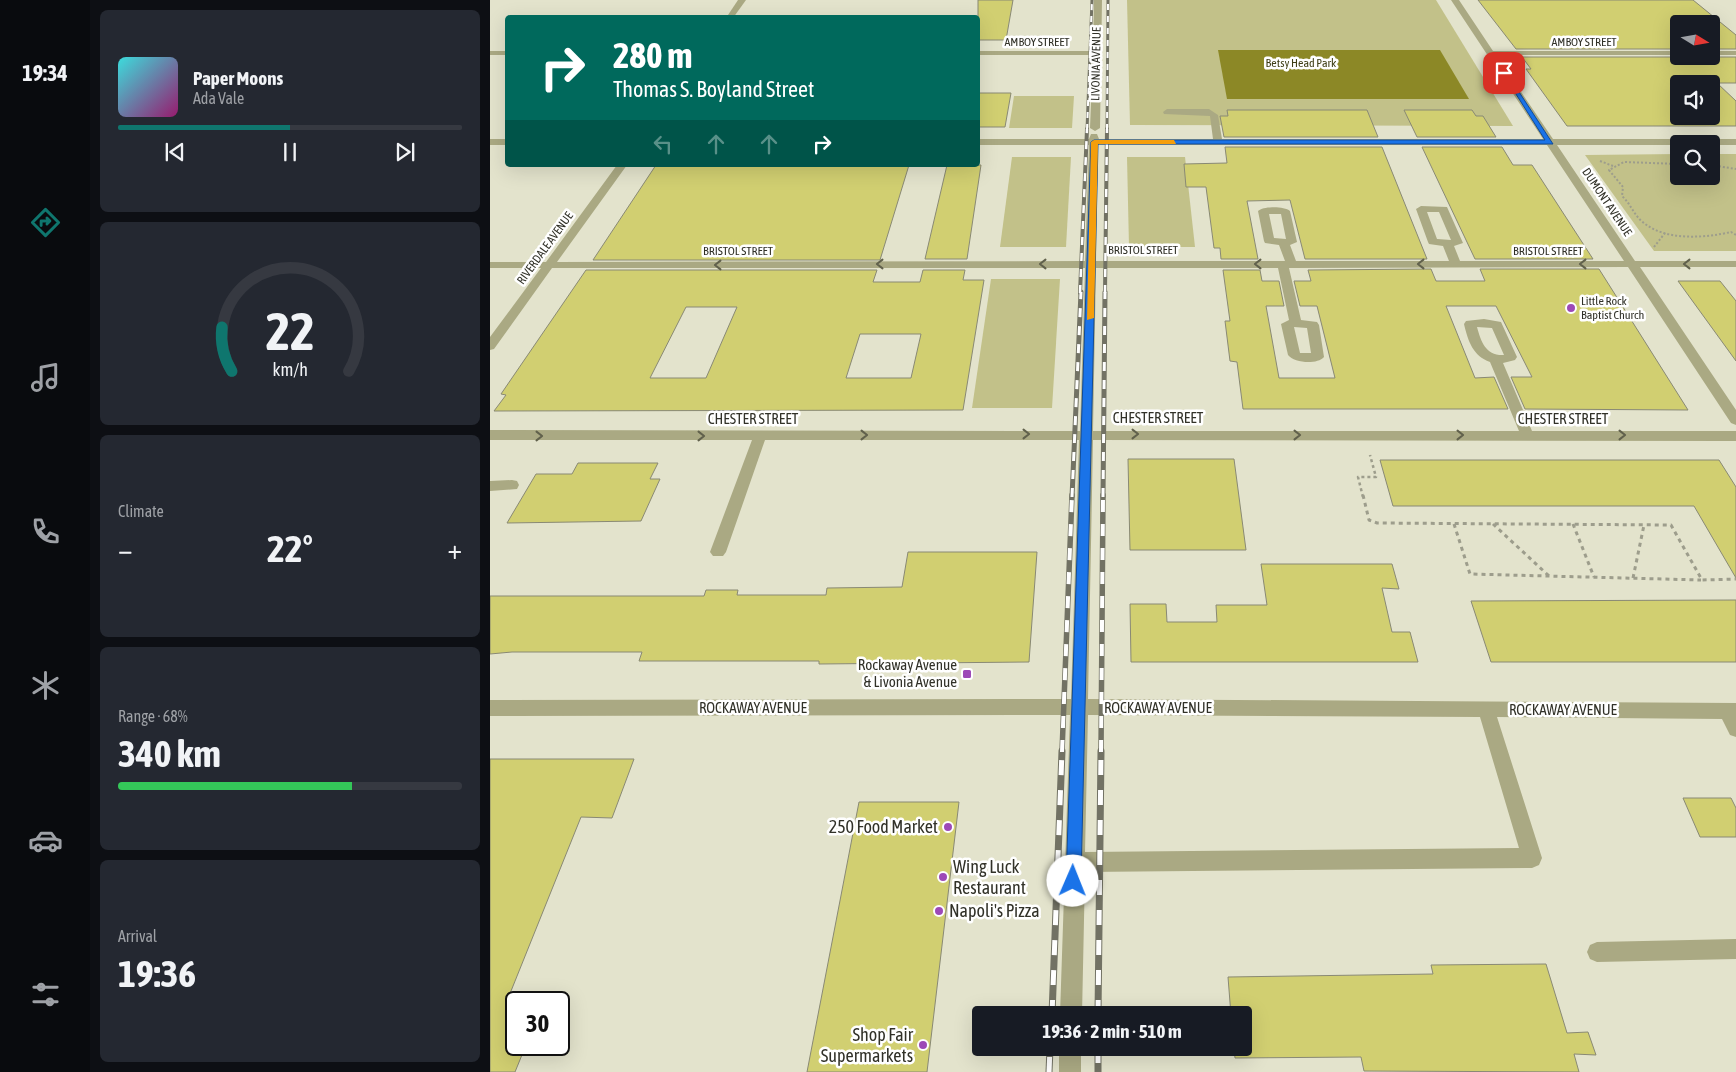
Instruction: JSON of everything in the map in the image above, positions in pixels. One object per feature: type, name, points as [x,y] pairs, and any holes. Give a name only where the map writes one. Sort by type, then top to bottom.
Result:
[{"type":"street","points":[[731,15],[742,0]]},
{"type":"street","name":"LIVONIA AVENUE","points":[[1071,1006],[1098,0]]},
{"type":"street","name":"DUMONT AVENUE","points":[[1454,0],[1736,420]]},
{"type":"street","points":[[490,53],[505,53]]},
{"type":"street","name":"AMBOY STREET","points":[[980,53],[1097,53]]},
{"type":"street","name":"AMBOY STREET","points":[[1490,53],[1670,53]]},
{"type":"street","points":[[1720,53],[1736,53]]},
{"type":"street","points":[[1167,112],[1209,112],[1214,115],[1218,143]]},
{"type":"street","points":[[980,142],[1094,135],[1218,143],[1736,142]]},
{"type":"street","points":[[490,142],[505,142]]},
{"type":"street","name":"RIVERDALE AVENUE","points":[[490,346],[621,167]]},
{"type":"street","points":[[1283,242],[1296,322]]},
{"type":"street","points":[[1447,243],[1456,264]]},
{"type":"street","name":"BRISTOL STREET","points":[[490,265],[1736,264]]},
{"type":"street","points":[[1495,358],[1527,435]]},
{"type":"street","name":"CHESTER STREET","points":[[490,435],[1736,436]]},
{"type":"street","points":[[718,552],[760,436]]},
{"type":"street","points":[[490,486],[512,485]]},
{"type":"street","name":"ROCKAWAY AVENUE","points":[[490,708],[1732,711]]},
{"type":"street","points":[[1074,862],[1532,858],[1486,709]]},
{"type":"street","points":[[1732,711],[1736,729]]},
{"type":"street","points":[[1597,952],[1736,949]]},
{"type":"street","points":[[1070,1056],[1070,1072]]},
{"type":"path","points":[[1670,164],[1624,162],[1609,170],[1622,187],[1622,196],[1631,204],[1638,219],[1665,233],[1718,236],[1736,229]]},
{"type":"path","points":[[1720,167],[1736,170]]},
{"type":"path","points":[[1731,232],[1736,235]]},
{"type":"path","points":[[1651,251],[1665,233]]},
{"type":"path","points":[[1364,435],[1376,477],[1358,477],[1369,520],[1377,523],[1671,525],[1702,580]]},
{"type":"path","points":[[1454,524],[1470,574],[1702,580],[1736,579]]},
{"type":"path","points":[[1493,524],[1550,576]]},
{"type":"path","points":[[1573,524],[1594,577]]},
{"type":"path","points":[[1633,578],[1644,525]]},
{"type":"green space","name":"Betsy Head Park","points":[[1127,0],[1436,0],[1513,126],[1130,125]]},
{"type":"green space","points":[[1014,96],[1074,96],[1072,128],[1009,128]]},
{"type":"green space","points":[[1670,154],[1670,185],[1720,185],[1720,154],[1736,154],[1736,251],[1654,251],[1585,155]]},
{"type":"green space","points":[[1012,157],[1071,157],[1066,247],[1000,247]]},
{"type":"green space","points":[[1127,157],[1185,157],[1195,247],[1129,247]]},
{"type":"green space","points":[[991,279],[1060,279],[1052,408],[972,408]]},
{"type":"shaded area","points":[[1218,50],[1440,50],[1469,99],[1227,99]]},
{"type":"building","points":[[978,0],[1013,0],[1006,40],[980,40],[980,15],[978,15]]},
{"type":"building","points":[[1478,0],[1693,0],[1711,15],[1670,15],[1670,49],[1516,49]]},
{"type":"building","points":[[1720,22],[1736,35],[1736,49],[1720,49]]},
{"type":"building","points":[[1522,57],[1670,57],[1670,65],[1720,65],[1720,57],[1736,57],[1736,83],[1720,83],[1720,75],[1670,75],[1670,125],[1720,125],[1720,86],[1736,101],[1736,126],[1567,126],[1526,69],[1531,69]]},
{"type":"building","points":[[980,93],[1011,93],[1005,127],[980,127]]},
{"type":"building","points":[[1227,110],[1367,110],[1378,137],[1224,137],[1220,116],[1228,116]]},
{"type":"building","points":[[1404,110],[1472,110],[1476,116],[1483,116],[1496,137],[1417,137]]},
{"type":"building","points":[[1225,147],[1382,147],[1427,259],[1305,259],[1290,200],[1247,201],[1258,259],[1221,259],[1220,248],[1214,248],[1206,187],[1186,187],[1184,164],[1227,163]]},
{"type":"building","points":[[1422,147],[1502,147],[1513,165],[1532,165],[1593,259],[1475,259]]},
{"type":"building","points":[[981,165],[967,259],[925,259],[947,167],[980,167]]},
{"type":"building","points":[[655,167],[908,167],[880,260],[593,260]]},
{"type":"building","points":[[1431,269],[1436,281],[1485,281],[1480,269],[1599,269],[1688,410],[1525,409],[1511,377],[1532,377],[1496,306],[1446,306],[1475,378],[1494,377],[1508,409],[1243,409],[1237,362],[1230,361],[1225,321],[1230,321],[1223,270],[1260,270],[1262,281],[1279,281],[1284,306],[1266,306],[1279,378],[1335,378],[1317,306],[1300,306],[1294,281],[1311,281],[1308,270]]},
{"type":"building","points":[[586,270],[877,270],[873,282],[920,282],[923,270],[965,270],[963,280],[984,280],[963,410],[494,411],[506,395],[501,394]],"holes":[[[686,307],[737,307],[706,378],[650,378]],[[860,334],[921,334],[911,378],[846,378]]]},
{"type":"building","points":[[1678,281],[1720,281],[1736,301],[1736,361]]},
{"type":"building","points":[[1128,459],[1234,459],[1246,550],[1130,550]]},
{"type":"building","points":[[1380,460],[1719,460],[1736,487],[1736,578],[1694,506],[1393,506]]},
{"type":"building","points":[[578,463],[658,463],[650,479],[660,479],[641,521],[507,523],[536,474],[572,474]]},
{"type":"building","points":[[908,552],[1037,552],[1029,662],[819,664],[819,661],[639,661],[642,652],[512,652],[490,654],[490,596],[704,596],[706,590],[738,590],[737,595],[826,595],[827,588],[902,587]]},
{"type":"building","points":[[1261,564],[1392,564],[1399,589],[1382,588],[1392,632],[1410,632],[1418,662],[1131,662],[1130,604],[1166,604],[1167,622],[1217,622],[1216,605],[1267,605]]},
{"type":"building","points":[[1736,600],[1736,662],[1491,662],[1471,601]]},
{"type":"building","points":[[490,759],[634,759],[612,818],[581,817],[511,991],[505,991],[505,1056],[522,1056],[515,1072],[490,1072]]},
{"type":"building","points":[[1683,798],[1731,798],[1736,808],[1736,837],[1700,837]]},
{"type":"building","points":[[859,802],[959,802],[927,1072],[807,1072]]},
{"type":"building","points":[[1546,964],[1567,1033],[1588,1032],[1596,1055],[1574,1054],[1579,1072],[1364,1071],[1361,1057],[1235,1058],[1235,1056],[1252,1056],[1252,1006],[1230,1006],[1228,977],[1433,974],[1431,965]]},
{"type":"railway","points":[[1087,130],[1092,0]]},
{"type":"railway","points":[[1107,130],[1108,0]]},
{"type":"railway","points":[[1080,293],[1087,129]]},
{"type":"railway","points":[[1105,293],[1107,129]]},
{"type":"railway","points":[[1072,497],[1081,292]]},
{"type":"railway","points":[[1103,497],[1105,292]]},
{"type":"railway","points":[[1062,752],[1072,495]]},
{"type":"railway","points":[[1101,752],[1103,495]]},
{"type":"railway","points":[[1052,1006],[1062,751]]},
{"type":"railway","points":[[1098,1006],[1101,751]]},
{"type":"railway","points":[[1049,1072],[1050,1056]]},
{"type":"railway","points":[[1098,1056],[1098,1072]]},
{"type":"slow traffic","points":[[1090,318],[1094,142],[1174,142]]},
{"type":"place","name":"Little Rock Baptist Church","points":[[1571,308]]},
{"type":"place","name":"Rockaway Avenue & Livonia Avenue","points":[[967,674]]},
{"type":"place","name":"250 Food Market","points":[[948,827]]},
{"type":"place","name":"Wing Luck Restaurant","points":[[943,877]]},
{"type":"place","name":"Napoli's Pizza","points":[[939,911]]},
{"type":"place","name":"Shop Fair Supermarkets","points":[[923,1045]]},
{"type":"route","points":[[1073,881],[1077,743],[1080,708],[1094,142],[1550,142],[1504,73]]}]
